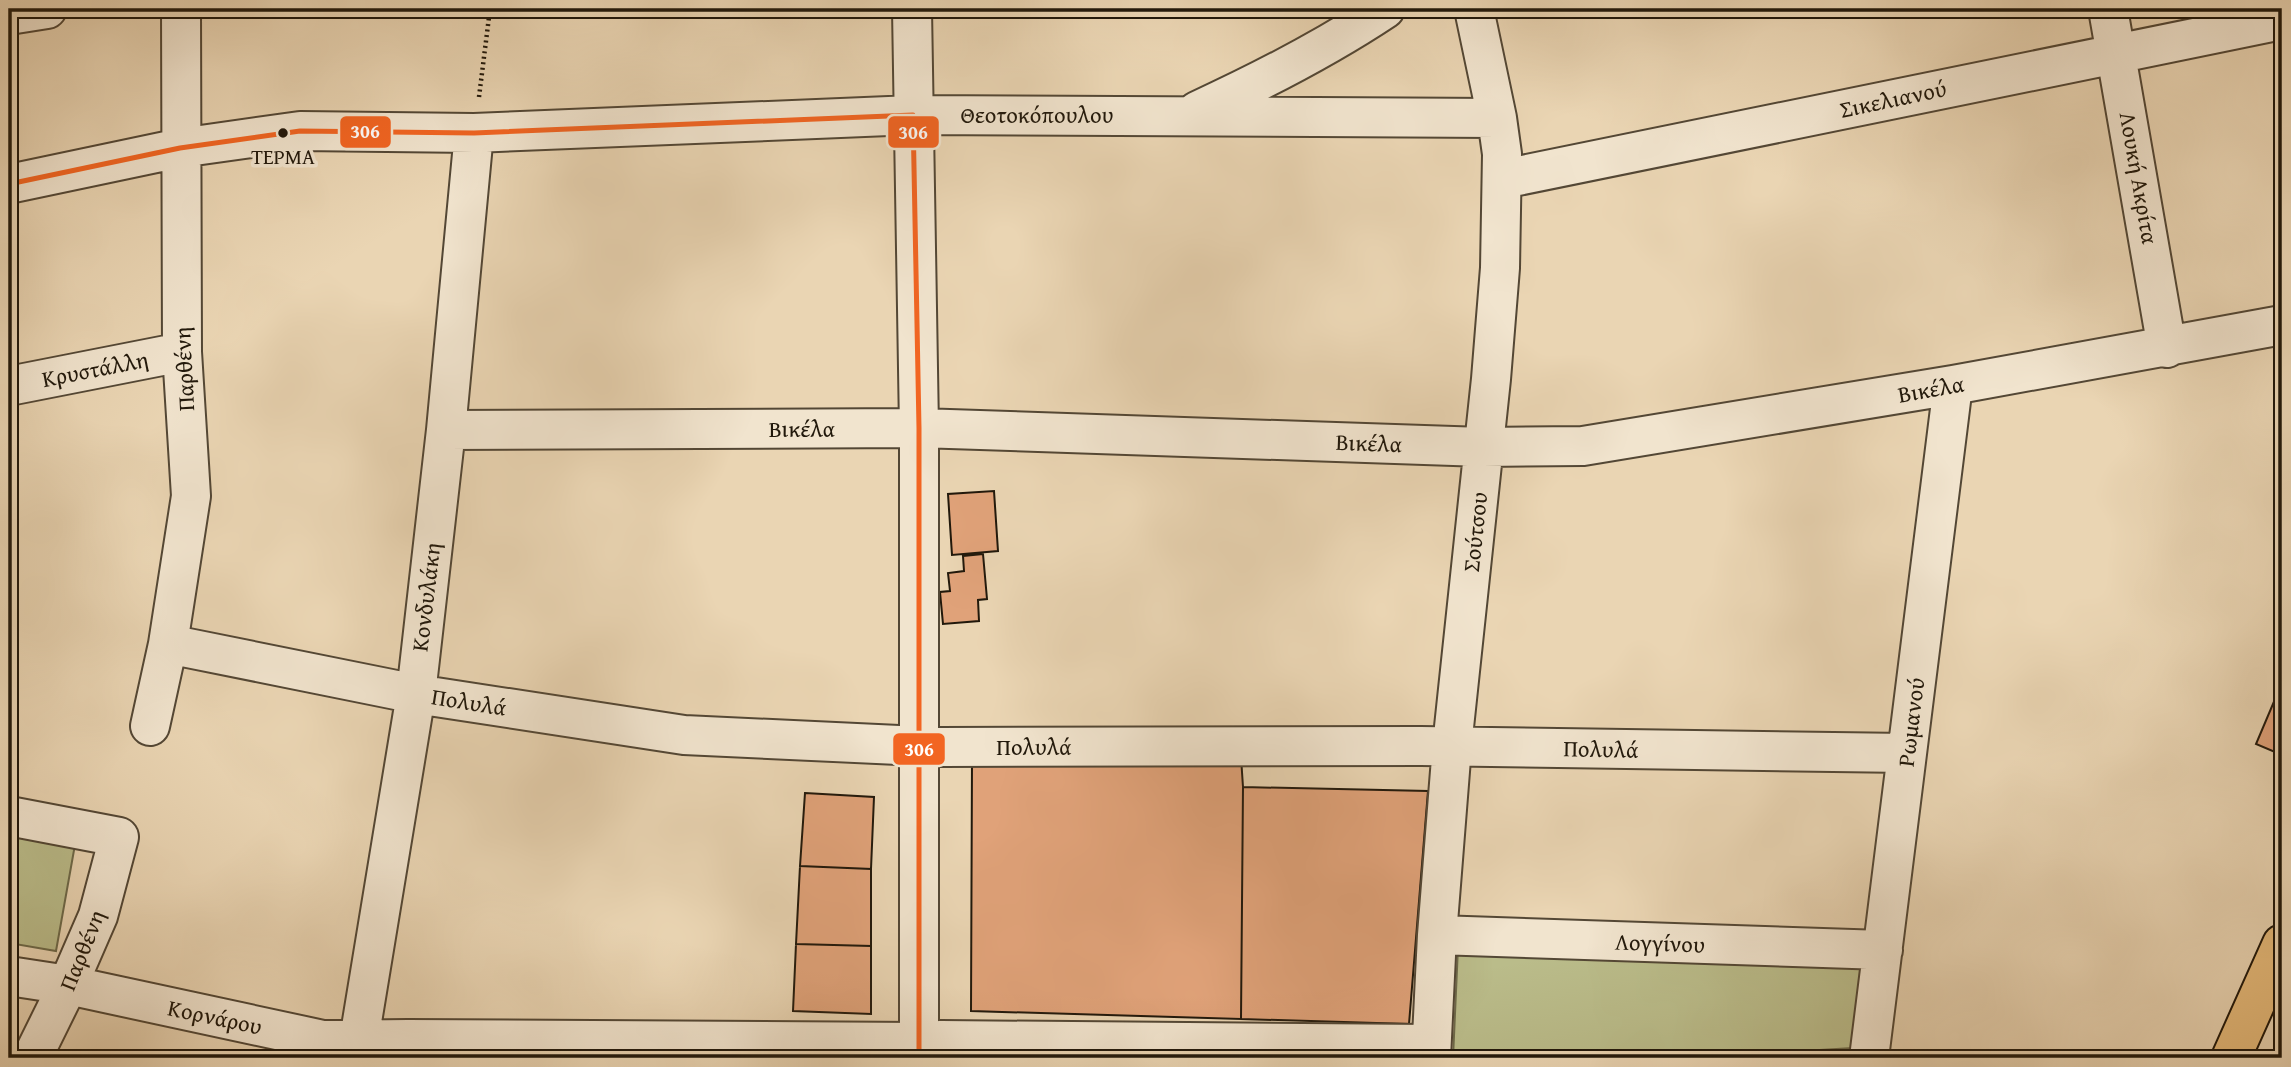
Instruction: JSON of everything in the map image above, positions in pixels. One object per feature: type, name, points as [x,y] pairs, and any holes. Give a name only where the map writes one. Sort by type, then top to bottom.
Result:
[{"type":"main road","points":[[2231,1058],[2282,944]]},
{"type":"street","points":[[9,15],[47,9]]},
{"type":"street","name":"Παρθένη","points":[[149,726],[168,644],[191,496],[182,352],[181,9]]},
{"type":"street","points":[[912,9],[919,428],[919,1050]]},
{"type":"street","name":"Θεοτοκόπουλου","points":[[1189,115],[1342,38],[1385,9]]},
{"type":"street","name":"Σούτσου","points":[[1431,1051],[1452,747],[1500,268],[1503,179],[1497,118],[1474,9]]},
{"type":"street","name":"Λουκή Ακρίτα","points":[[2108,9],[2118,53],[2167,348]]},
{"type":"street","name":"Σικελιανού","points":[[1503,179],[2282,20]]},
{"type":"street","name":"Θεοτοκόπουλου","points":[[9,184],[180,148],[300,131],[474,133],[913,115],[1497,118]]},
{"type":"street","name":"Κονδυλάκη","points":[[357,1049],[416,694],[446,430],[474,133]]},
{"type":"street","name":"Βικέλα","points":[[446,430],[919,428],[1483,447],[1583,446],[2167,348],[2282,325]]},
{"type":"street","name":"Κρυστάλλη","points":[[9,387],[182,352]]},
{"type":"street","name":"Ρωμανού","points":[[1869,1058],[1953,385]]},
{"type":"street","name":"Πολυλά","points":[[168,644],[416,694],[684,735],[919,747],[1452,747],[1907,753]]},
{"type":"street","name":"Παρθένη","points":[[9,816],[119,837],[98,916],[32,1058]]},
{"type":"street","name":"Λογγίνου","points":[[1437,935],[1882,950]]},
{"type":"street","name":"Κορνάρου","points":[[9,976],[68,985],[357,1049],[919,1050],[941,1040],[1431,1051]]},
{"type":"path","points":[[474,133],[490,9]]},
{"type":"green space","points":[[9,826],[76,839],[56,951],[9,943]]},
{"type":"green space","points":[[1458,947],[1862,959],[1853,1048],[1684,1058],[1453,1058]]},
{"type":"building","points":[[994,491],[998,551],[952,555],[948,494]]},
{"type":"building","points":[[983,554],[987,599],[978,600],[979,621],[943,624],[940,592],[950,591],[948,573],[964,571],[963,556]]},
{"type":"building","points":[[2282,686],[2282,755],[2256,744]]},
{"type":"building","points":[[1241,757],[1241,1019],[971,1011],[972,758]]},
{"type":"building","points":[[1243,787],[1428,791],[1409,1024],[1241,1019]]},
{"type":"building","points":[[805,793],[874,797],[871,869],[800,866]]},
{"type":"building","points":[[800,866],[871,869],[871,946],[796,944]]},
{"type":"building","points":[[796,944],[871,946],[871,1014],[793,1011]]},
{"type":"transit line","name":"306","points":[[9,184],[180,148],[300,131],[474,133],[913,115],[919,428],[919,1058]]},
{"type":"place","name":"ΤΕΡΜΑ","points":[[283,133]]}]
